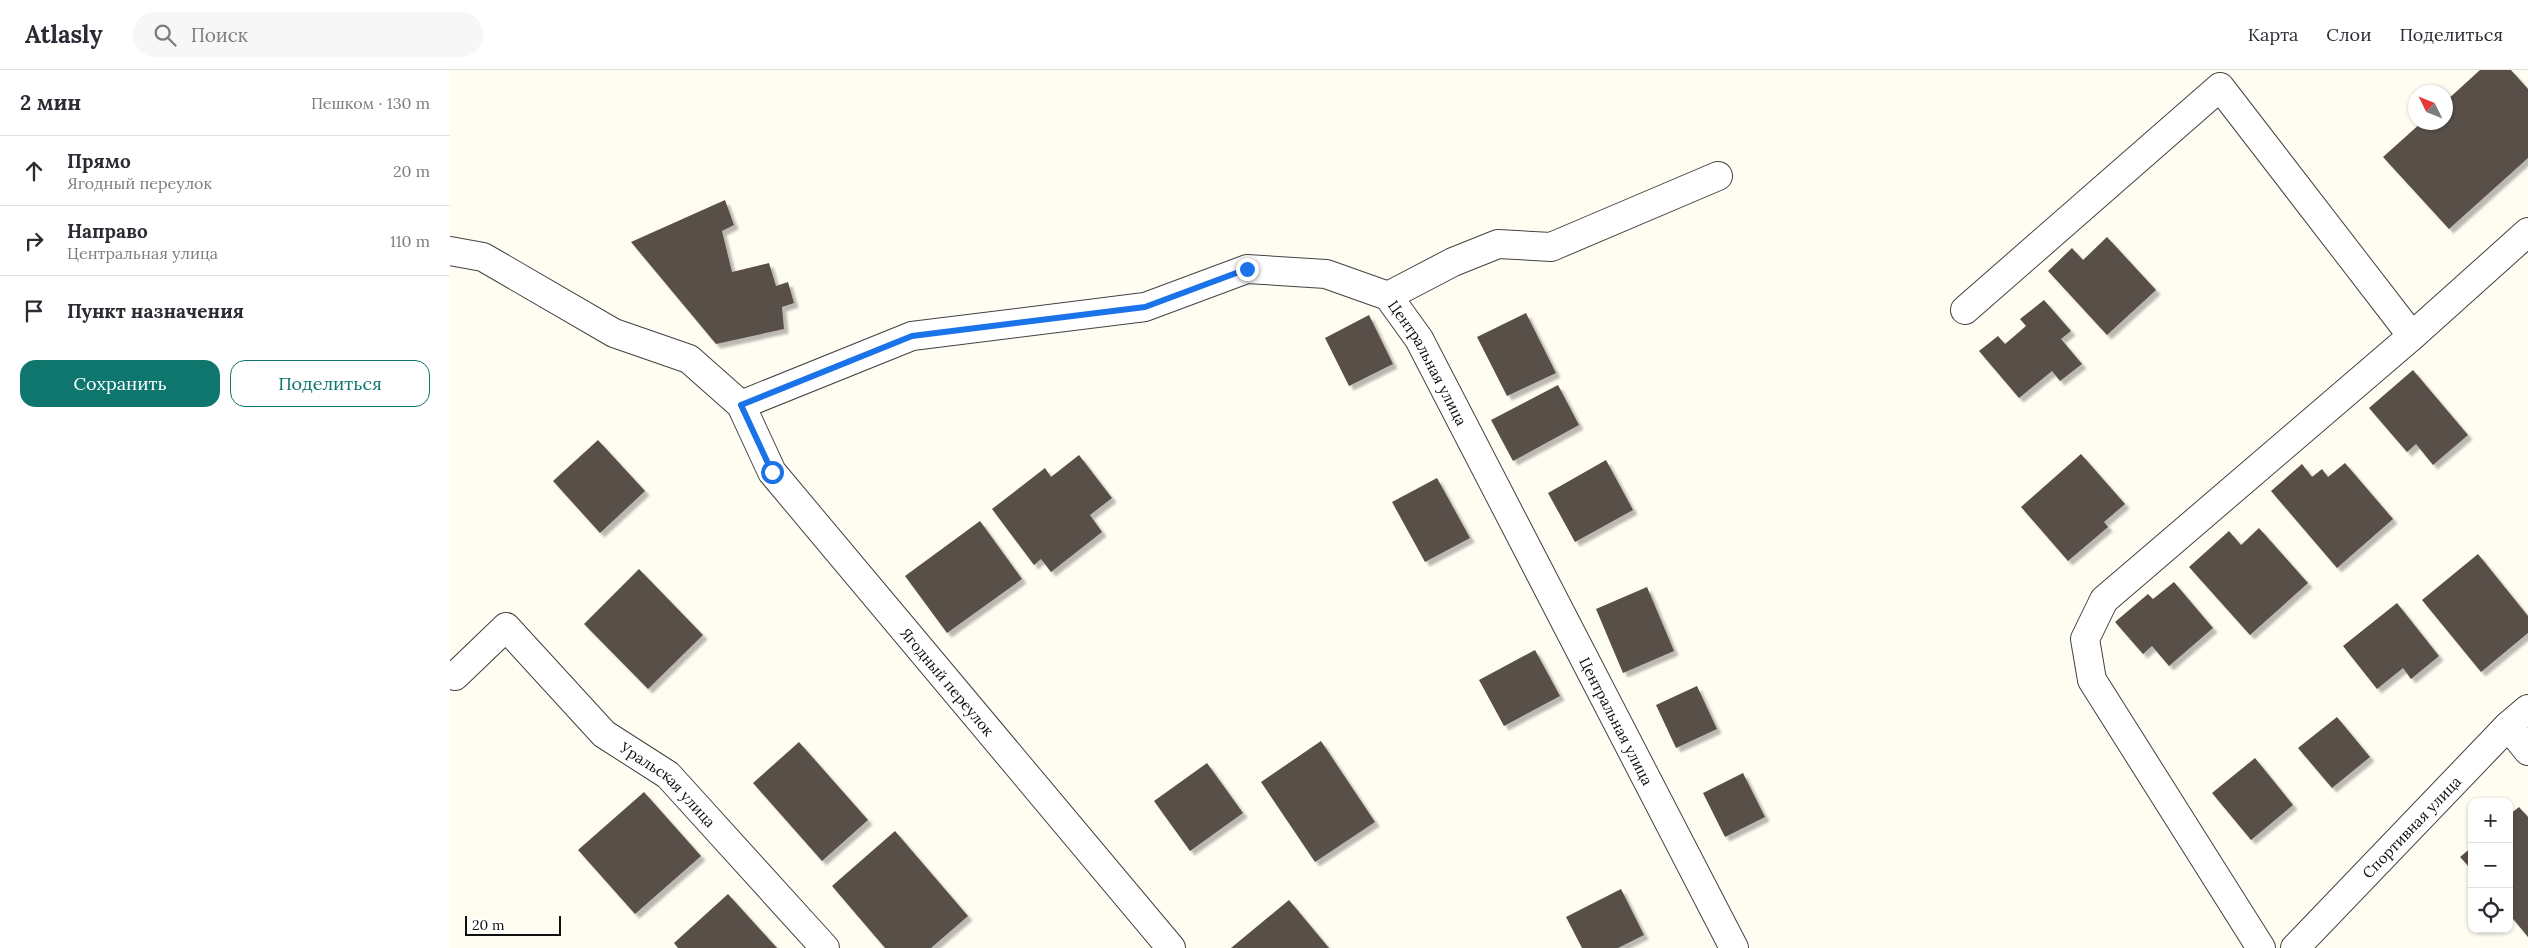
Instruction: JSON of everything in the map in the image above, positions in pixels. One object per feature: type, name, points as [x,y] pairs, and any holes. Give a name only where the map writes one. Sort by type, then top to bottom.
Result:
[{"type":"street","points":[[1966,310],[2220,87],[2412,336]]},
{"type":"street","points":[[1388,296],[1453,262],[1498,244],[1550,247],[1718,176]]},
{"type":"street","points":[[2261,948],[2092,680],[2085,639],[2104,600],[2412,336],[2528,232]]},
{"type":"street","points":[[450,251],[483,257],[614,333],[689,359],[741,405]]},
{"type":"street","name":"Центральная улица","points":[[741,405],[912,336],[1145,307],[1247,269],[1326,274],[1388,296],[1420,339],[1734,948]]},
{"type":"street","name":"Ягодный переулок","points":[[741,405],[772,472],[1172,948]]},
{"type":"street","name":"Уральская улица","points":[[455,676],[506,627],[604,734],[668,775],[825,948]]},
{"type":"street","name":"Спортивная улица","points":[[2295,948],[2508,726],[2528,709]]},
{"type":"street","points":[[2508,726],[2528,751]]},
{"type":"building","points":[[2480,70],[2511,70],[2528,89],[2528,158],[2449,229],[2383,157],[2413,130],[2453,130],[2453,95]]},
{"type":"building","points":[[725,200],[734,225],[722,231],[732,272],[769,263],[776,286],[788,282],[794,303],[782,307],[784,329],[716,344],[631,242]]},
{"type":"building","points":[[2107,237],[2156,290],[2107,335],[2048,271],[2072,248],[2083,260]]},
{"type":"building","points":[[2044,300],[2071,331],[2061,339],[2082,364],[2060,381],[2052,371],[2019,398],[1979,351],[1998,336],[2005,344],[2026,326],[2020,319]]},
{"type":"building","points":[[1526,313],[1556,373],[1507,396],[1477,337]]},
{"type":"building","points":[[1369,315],[1393,364],[1349,386],[1325,338]]},
{"type":"building","points":[[2413,370],[2468,435],[2433,465],[2416,444],[2407,452],[2369,408]]},
{"type":"building","points":[[1558,385],[1579,425],[1513,461],[1491,420]]},
{"type":"building","points":[[598,440],[645,491],[600,533],[553,481]]},
{"type":"building","points":[[2081,454],[2125,504],[2104,522],[2108,527],[2068,561],[2021,507]]},
{"type":"building","points":[[1079,455],[1112,498],[1090,515],[1102,532],[1051,572],[1041,559],[1034,565],[992,509],[1045,468],[1051,477]]},
{"type":"building","points":[[1606,460],[1633,510],[1575,542],[1548,493]]},
{"type":"building","points":[[2345,463],[2393,519],[2337,568],[2271,491],[2302,464],[2312,477],[2322,469],[2328,477]]},
{"type":"building","points":[[1437,478],[1470,538],[1425,562],[1392,502]]},
{"type":"building","points":[[980,521],[1022,579],[947,633],[905,576]]},
{"type":"building","points":[[2259,528],[2308,583],[2250,635],[2189,567],[2229,531],[2241,545]]},
{"type":"building","points":[[2478,554],[2528,616],[2528,633],[2481,672],[2422,600]]},
{"type":"building","points":[[639,569],[703,635],[648,689],[584,624]]},
{"type":"building","points":[[2174,582],[2213,628],[2169,666],[2152,646],[2143,654],[2115,622],[2148,594],[2153,599]]},
{"type":"building","points":[[1647,587],[1674,651],[1623,673],[1596,609]]},
{"type":"building","points":[[2397,603],[2439,656],[2411,679],[2403,668],[2377,689],[2343,646]]},
{"type":"building","points":[[1535,650],[1560,696],[1504,726],[1479,680]]},
{"type":"building","points":[[1697,686],[1717,729],[1676,748],[1656,705]]},
{"type":"building","points":[[2337,717],[2370,757],[2332,788],[2298,748]]},
{"type":"building","points":[[1321,741],[1375,822],[1315,862],[1261,782]]},
{"type":"building","points":[[799,742],[868,820],[822,861],[753,783]]},
{"type":"building","points":[[2255,758],[2293,805],[2251,840],[2212,793]]},
{"type":"building","points":[[1207,763],[1243,813],[1190,851],[1154,801]]},
{"type":"building","points":[[1743,773],[1765,817],[1725,837],[1703,793]]},
{"type":"building","points":[[644,792],[701,856],[635,914],[578,850]]},
{"type":"building","points":[[2519,807],[2528,817],[2528,937],[2513,919],[2513,812]]},
{"type":"building","points":[[895,831],[968,916],[931,948],[885,948],[832,886]]},
{"type":"building","points":[[2468,850],[2468,866],[2460,857]]},
{"type":"building","points":[[1621,889],[1644,935],[1618,948],[1582,948],[1566,917]]},
{"type":"building","points":[[728,894],[777,948],[678,948],[674,943]]},
{"type":"building","points":[[1289,900],[1329,948],[1231,948]]},
{"type":"route","points":[[772,472],[741,405],[912,336],[1145,307],[1247,269]]}]
